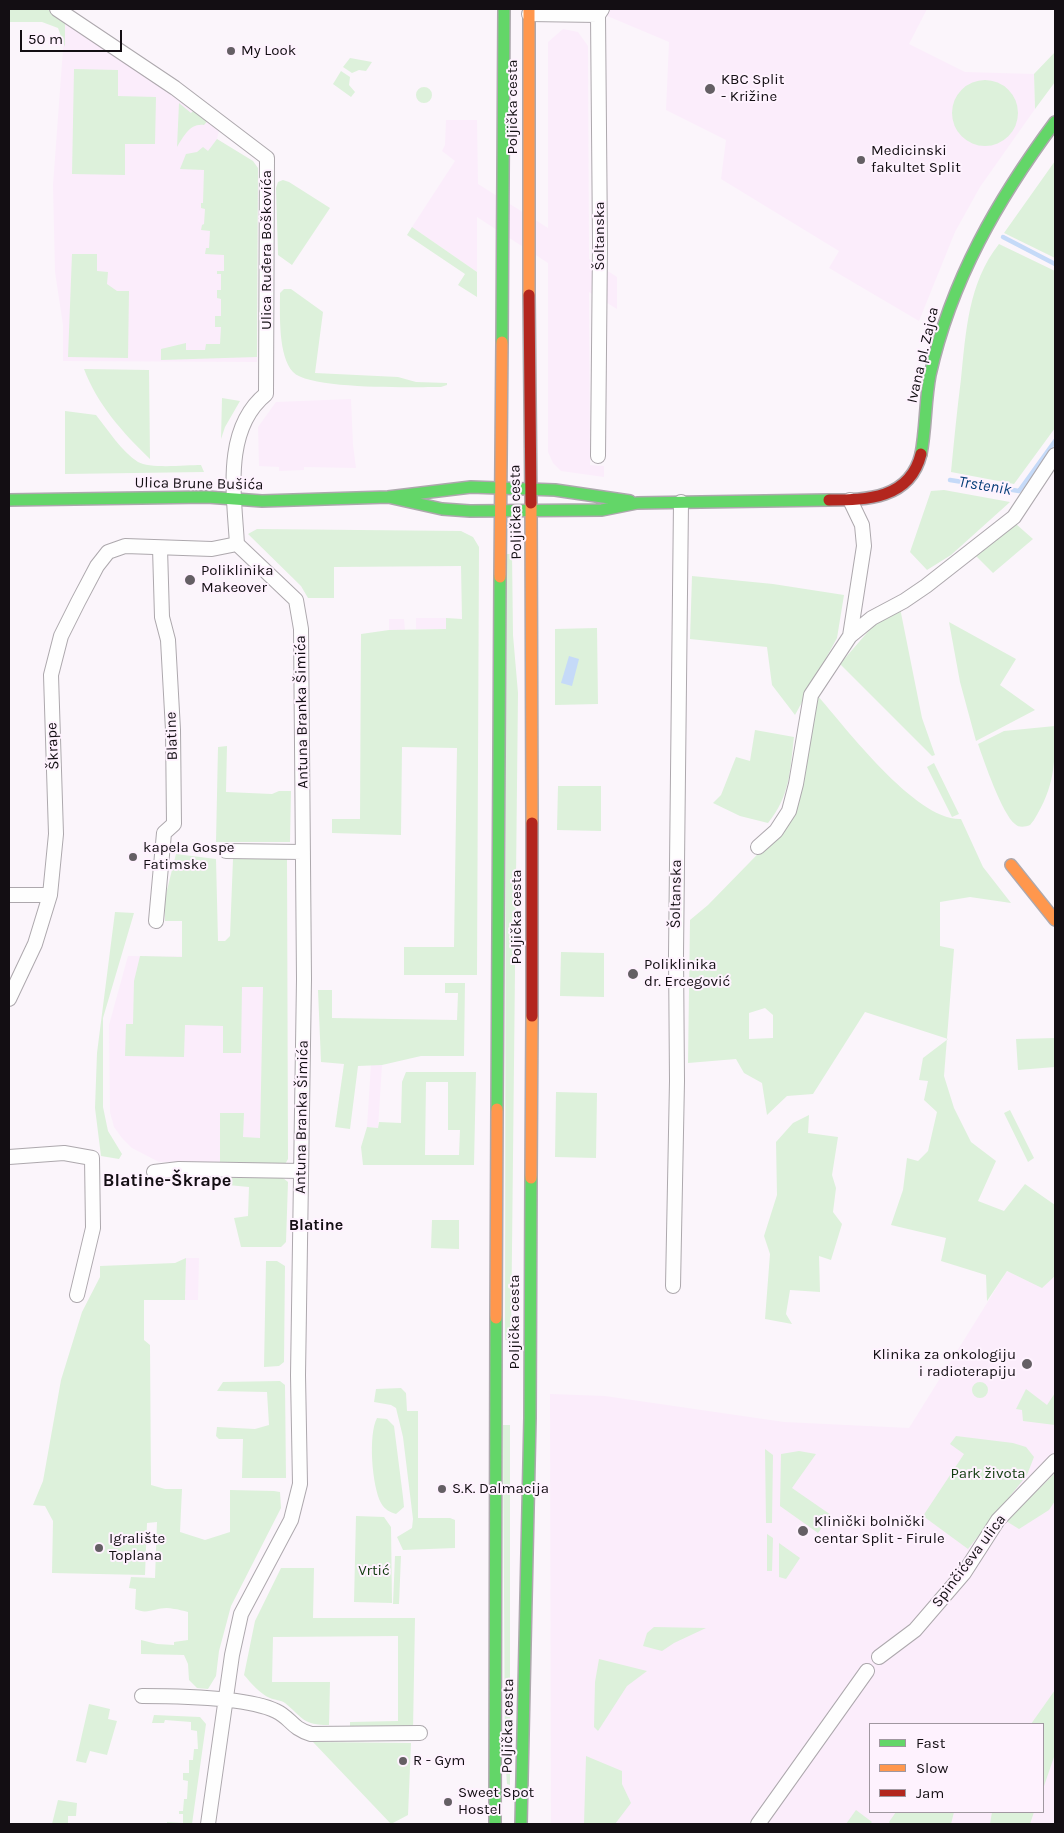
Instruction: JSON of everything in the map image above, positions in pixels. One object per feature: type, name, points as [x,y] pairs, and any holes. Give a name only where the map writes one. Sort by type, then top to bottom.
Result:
[{"type":"main road","name":"Poljička cesta","points":[[495,1824],[500,488],[504,9]]},
{"type":"main road","name":"Poljička cesta","points":[[521,1824],[530,1418],[532,512],[529,11]]},
{"type":"main road","name":"Ivana pl. Zajca","points":[[773,502],[850,500],[878,496],[894,490],[910,479],[919,460],[926,398],[934,359],[950,305],[979,236],[1026,160],[1055,122]]},
{"type":"main road","name":"Ulica Brune Bušića","points":[[9,500],[207,497],[262,501],[388,497],[449,488],[531,488],[569,491],[637,503]]},
{"type":"main road","name":"Ulica Brune Bušića","points":[[388,497],[460,511],[500,512],[602,510],[637,503],[773,502]]},
{"type":"main road","points":[[1011,865],[1055,920]]},
{"type":"street","name":"Ulica Ruđera Boškovića","points":[[57,9],[175,88],[267,158],[266,394],[258,401],[240,433],[234,465],[236,499]]},
{"type":"street","name":"Šoltanska","points":[[529,11],[600,12],[598,456]]},
{"type":"street","points":[[758,848],[776,831],[789,811],[796,784],[811,696],[850,636],[872,618],[904,601],[926,586],[1014,517],[1055,455]]},
{"type":"street","points":[[160,548],[212,549],[237,544],[236,499]]},
{"type":"street","points":[[850,500],[862,525],[864,546],[850,636]]},
{"type":"street","name":"Šoltanska","points":[[673,1286],[677,1082],[676,954],[681,502]]},
{"type":"street","name":"Antuna Branka Šimića","points":[[208,1824],[232,1655],[241,1614],[291,1520],[300,1484],[298,1375],[303,845],[301,629],[296,600],[237,544]]},
{"type":"street","name":"Škrape","points":[[9,999],[35,944],[50,895],[56,834],[51,675],[59,642],[97,566],[108,552],[124,546],[160,548]]},
{"type":"street","name":"Blatine","points":[[156,921],[164,833],[174,824],[173,730],[168,640],[162,617],[160,548]]},
{"type":"street","points":[[226,851],[303,845]]},
{"type":"street","points":[[9,895],[50,895]]},
{"type":"street","points":[[9,1157],[64,1153],[92,1158],[93,1228],[77,1296]]},
{"type":"street","points":[[154,1172],[179,1169],[301,1172]]},
{"type":"street","name":"Spinčićeva ulica","points":[[879,1657],[915,1630],[964,1573],[998,1520],[1055,1461]]},
{"type":"street","points":[[758,1824],[867,1671]]},
{"type":"street","points":[[142,1696],[226,1700],[257,1704],[278,1712],[298,1730],[311,1734],[420,1733]]},
{"type":"shaded area","name":"Medicinski fakultet Split","points":[[608,9],[927,9],[909,44],[965,72],[1034,74],[1035,109],[980,187],[955,232],[919,321],[829,268],[839,251],[721,179],[726,140],[666,110],[669,42],[605,15]]},
{"type":"shaded area","points":[[65,22],[220,126],[217,139],[253,161],[258,168],[257,362],[63,361],[63,325],[55,272],[53,185]]},
{"type":"shaded area","points":[[563,29],[578,32],[588,46],[589,259],[617,277],[617,309],[589,292],[590,465],[604,466],[604,477],[561,471],[553,463],[548,452],[548,263],[477,217],[477,272],[412,227],[455,161],[442,151],[445,145],[446,120],[477,120],[478,184],[548,228],[548,42]]},
{"type":"shaded area","points":[[351,399],[356,468],[304,467],[304,470],[279,471],[279,467],[259,466],[258,427],[276,402]]},
{"type":"shaded area","points":[[416,618],[446,618],[446,629],[416,629]]},
{"type":"shaded area","points":[[389,619],[404,619],[405,630],[389,630]]},
{"type":"shaded area","points":[[128,956],[281,957],[280,1162],[159,1162],[132,1148],[122,1138],[114,1127],[110,1112],[109,1025]]},
{"type":"shaded area","points":[[371,1064],[382,1065],[378,1128],[367,1127]]},
{"type":"shaded area","points":[[186,1258],[199,1258],[198,1300],[185,1300]]},
{"type":"shaded area","name":"Klinički bolnički centar Split - Firule","points":[[1007,1271],[1042,1287],[1055,1276],[1055,1824],[551,1824],[550,1394],[605,1396],[784,1422],[909,1428]]},
{"type":"green space","points":[[9,9],[47,9],[65,22],[65,47],[58,28],[42,22],[9,22]]},
{"type":"green space","points":[[1055,52],[1055,82],[1035,109],[1034,74]]},
{"type":"green space","points":[[350,58],[372,62],[366,71],[359,70],[352,73],[343,67]]},
{"type":"green space","points":[[74,69],[118,70],[118,96],[156,97],[155,144],[125,144],[125,175],[72,174]]},
{"type":"green space","points":[[341,71],[350,77],[349,85],[355,92],[351,97],[333,84]]},
{"type":"green space","points":[[979,80],[991,80],[1009,89],[1016,100],[1018,113],[1016,126],[1009,137],[998,144],[979,146],[966,141],[957,132],[952,119],[952,107],[957,94],[966,85]]},
{"type":"green space","points":[[424,87],[432,95],[424,103],[416,95]]},
{"type":"green space","points":[[179,103],[191,113],[194,110],[209,119],[204,125],[191,128],[177,147]]},
{"type":"green space","points":[[217,139],[253,161],[258,168],[257,357],[161,360],[161,349],[186,343],[186,350],[205,350],[206,344],[220,344],[221,327],[215,327],[215,316],[221,316],[221,299],[217,298],[217,290],[221,290],[221,274],[217,274],[217,271],[224,271],[224,255],[205,254],[206,248],[209,248],[210,231],[201,230],[204,224],[205,209],[201,208],[201,203],[203,203],[204,170],[180,169],[186,154],[197,152],[203,147],[208,151]]},
{"type":"green space","points":[[1055,161],[1055,258],[1004,233]]},
{"type":"green space","points":[[283,180],[330,208],[292,265],[278,255],[276,188],[278,182]]},
{"type":"green space","points":[[412,227],[477,272],[477,297],[458,285],[465,274],[407,235]]},
{"type":"green space","points":[[999,244],[1055,271],[1055,428],[1014,484],[951,472],[970,308],[981,275]]},
{"type":"green space","points":[[72,254],[97,254],[97,271],[108,272],[107,284],[117,291],[129,291],[128,358],[68,357]]},
{"type":"green space","points":[[284,289],[291,289],[323,312],[315,373],[398,377],[416,382],[447,383],[447,385],[441,387],[409,387],[340,385],[303,378],[293,372],[288,365],[282,346],[280,293]]},
{"type":"green space","points":[[84,369],[149,370],[150,459],[130,439],[103,406]]},
{"type":"green space","points":[[222,398],[240,401],[225,427],[221,439]]},
{"type":"green space","points":[[65,411],[96,415],[121,447],[138,462],[159,466],[201,465],[204,472],[65,474]]},
{"type":"green space","points":[[944,490],[1010,502],[951,555],[927,570],[910,552],[931,491]]},
{"type":"green space","points":[[1016,524],[1033,539],[993,573],[975,555]]},
{"type":"green space","points":[[257,529],[461,531],[473,537],[479,547],[477,975],[404,975],[404,947],[454,947],[457,748],[402,747],[401,835],[332,833],[332,819],[360,819],[361,634],[389,630],[446,629],[446,618],[462,619],[461,566],[334,567],[334,598],[308,598],[301,586],[248,534]]},
{"type":"green space","points":[[506,554],[512,554],[513,635],[518,693],[511,1341],[505,1340]]},
{"type":"green space","points":[[692,576],[773,584],[844,595],[837,638],[795,715],[772,685],[767,647],[690,639]]},
{"type":"green space","points":[[900,608],[922,718],[935,755],[932,756],[840,664],[878,620]]},
{"type":"green space","points":[[949,622],[1016,659],[1000,685],[1035,710],[976,741],[960,682]]},
{"type":"green space","points":[[597,628],[598,704],[555,705],[555,629]]},
{"type":"green space","points":[[817,695],[863,749],[903,789],[924,805],[943,816],[961,819],[983,867],[1011,903],[970,897],[940,902],[940,946],[954,949],[947,1039],[865,1012],[813,1094],[787,1096],[767,1115],[762,1083],[744,1073],[736,1059],[688,1063],[690,920],[708,905],[790,821]],"holes":[[[765,1008],[773,1015],[773,1038],[749,1039],[749,1013]]]},
{"type":"green space","points":[[1055,726],[1054,763],[1046,796],[1030,825],[1018,826],[1010,818],[999,799],[978,744],[1004,731]]},
{"type":"green space","points":[[755,730],[794,737],[790,772],[785,793],[768,823],[740,816],[713,803],[721,795],[736,757],[750,761]]},
{"type":"green space","points":[[227,746],[226,792],[272,794],[279,791],[291,791],[290,842],[216,842],[218,747]]},
{"type":"green space","points":[[934,763],[959,814],[952,817],[927,767]]},
{"type":"green space","points":[[558,786],[601,786],[601,831],[557,830]]},
{"type":"green space","points":[[176,854],[216,859],[218,941],[225,941],[230,936],[233,859],[287,858],[288,1159],[284,1166],[220,1166],[220,1113],[244,1113],[243,1137],[260,1138],[263,987],[242,987],[241,1053],[223,1053],[223,1026],[185,1025],[184,1057],[125,1056],[126,1024],[133,1024],[134,981],[140,956],[182,957],[182,921],[165,921],[164,902]]},
{"type":"green space","points":[[115,912],[134,913],[103,1018],[103,1107],[108,1131],[122,1154],[119,1159],[101,1156],[95,1108],[97,1053]]},
{"type":"green space","points":[[561,952],[604,953],[604,997],[560,996]]},
{"type":"green space","points":[[445,983],[465,983],[464,1056],[421,1056],[382,1065],[358,1066],[350,1129],[335,1127],[344,1064],[321,1062],[318,990],[332,990],[332,1018],[457,1020],[458,993],[445,993]]},
{"type":"green space","points":[[1055,1038],[1055,1067],[1018,1070],[1016,1039]]},
{"type":"green space","points":[[947,1040],[944,1076],[954,1108],[971,1142],[996,1161],[978,1201],[1004,1211],[1025,1184],[1055,1205],[1055,1276],[1042,1288],[1007,1271],[987,1301],[986,1275],[941,1261],[946,1238],[891,1225],[903,1190],[907,1158],[918,1161],[928,1151],[937,1112],[924,1100],[928,1081],[919,1080],[923,1058]]},
{"type":"green space","points":[[406,1072],[476,1072],[474,1165],[363,1165],[361,1147],[367,1127],[378,1128],[379,1122],[401,1123],[402,1082]],"holes":[[[426,1082],[448,1082],[448,1130],[460,1130],[459,1155],[425,1155]]]},
{"type":"green space","points":[[556,1092],[597,1093],[596,1158],[555,1157]]},
{"type":"green space","points":[[1010,1110],[1034,1158],[1028,1162],[1004,1113]]},
{"type":"green space","points":[[809,1115],[808,1133],[838,1137],[832,1175],[836,1188],[833,1212],[842,1224],[831,1260],[819,1256],[820,1292],[790,1290],[786,1314],[792,1324],[765,1319],[770,1254],[764,1236],[777,1195],[776,1142],[793,1123]]},
{"type":"green space","points":[[209,1177],[283,1178],[288,1182],[286,1242],[281,1247],[241,1247],[234,1218],[248,1216],[249,1187],[217,1184],[209,1188],[202,1188]]},
{"type":"green space","points":[[432,1220],[459,1220],[459,1249],[431,1248]]},
{"type":"green space","points":[[186,1258],[185,1300],[144,1300],[144,1340],[150,1345],[151,1485],[165,1489],[182,1489],[180,1532],[205,1540],[230,1532],[230,1490],[280,1492],[281,1508],[231,1606],[219,1651],[216,1676],[208,1689],[197,1688],[189,1680],[188,1664],[184,1655],[141,1654],[141,1640],[157,1644],[174,1645],[174,1642],[188,1640],[188,1612],[168,1608],[149,1611],[135,1609],[136,1589],[129,1588],[131,1577],[155,1578],[157,1522],[147,1523],[145,1575],[52,1573],[53,1521],[45,1506],[33,1505],[43,1481],[61,1380],[82,1312],[100,1277],[100,1266],[175,1263]]},
{"type":"green space","name":"Blatine","points":[[266,1261],[277,1261],[285,1266],[284,1362],[279,1366],[264,1367]]},
{"type":"green space","points":[[280,1381],[285,1385],[286,1478],[242,1478],[243,1439],[219,1439],[216,1436],[217,1427],[255,1429],[269,1425],[267,1392],[217,1391],[223,1382]]},
{"type":"green space","points":[[980,1382],[986,1384],[988,1390],[986,1396],[980,1398],[974,1396],[972,1390],[974,1384]]},
{"type":"green space","points":[[401,1388],[406,1393],[407,1411],[418,1411],[418,1518],[450,1518],[455,1520],[455,1548],[403,1550],[397,1537],[412,1528],[413,1519],[403,1437],[396,1408],[391,1405],[374,1402],[376,1389]]},
{"type":"green space","points":[[1026,1389],[1047,1405],[1055,1393],[1055,1425],[1023,1421],[1022,1410],[1016,1409]]},
{"type":"green space","points":[[377,1418],[387,1419],[394,1426],[404,1507],[396,1514],[388,1510],[381,1503],[375,1485],[372,1448],[374,1426]]},
{"type":"green space","points":[[503,1425],[510,1425],[510,1785],[507,1784],[505,1757]]},
{"type":"green space","name":"Park života","points":[[956,1436],[1013,1443],[1026,1447],[1034,1457],[1027,1475],[968,1549],[923,1516],[964,1454],[950,1444]]},
{"type":"green space","points":[[765,1449],[773,1455],[772,1523],[766,1523]]},
{"type":"green space","points":[[799,1451],[816,1454],[792,1488],[831,1515],[818,1533],[780,1506],[781,1454]]},
{"type":"green space","points":[[1055,1473],[1055,1501],[1049,1510],[1019,1529],[1006,1521]]},
{"type":"green space","name":"Vrtić","points":[[356,1516],[384,1517],[391,1527],[392,1603],[354,1602]]},
{"type":"green space","points":[[767,1534],[773,1538],[772,1571],[767,1571]]},
{"type":"green space","points":[[779,1543],[800,1558],[786,1579],[779,1577]]},
{"type":"green space","points":[[395,1556],[401,1556],[399,1604],[393,1604]]},
{"type":"green space","points":[[281,1568],[314,1568],[313,1618],[415,1618],[413,1730],[350,1730],[350,1722],[398,1721],[398,1636],[273,1637],[272,1682],[330,1682],[329,1725],[314,1724],[304,1720],[283,1702],[263,1694],[244,1675],[255,1621]]},
{"type":"green space","points":[[654,1627],[706,1628],[674,1643],[662,1651],[643,1646],[647,1633]]},
{"type":"green space","points":[[599,1659],[647,1671],[627,1686],[598,1731],[594,1727],[595,1682]]},
{"type":"green space","points":[[1055,1690],[1055,1754],[1044,1786],[1044,1723],[1032,1723]]},
{"type":"green space","points":[[89,1704],[110,1709],[108,1719],[117,1721],[107,1755],[90,1751],[86,1763],[76,1761]]},
{"type":"green space","points":[[154,1715],[200,1717],[206,1724],[192,1824],[167,1824],[167,1822],[183,1823],[183,1814],[179,1814],[179,1811],[183,1811],[184,1799],[187,1799],[188,1781],[183,1780],[183,1773],[189,1773],[189,1760],[193,1760],[194,1749],[198,1749],[197,1731],[191,1730],[191,1722],[165,1720],[164,1723],[152,1723]]},
{"type":"green space","points":[[313,1742],[411,1743],[408,1815],[391,1824]]},
{"type":"green space","points":[[586,1756],[622,1771],[622,1784],[631,1803],[615,1824],[584,1824]]},
{"type":"green space","points":[[58,1800],[77,1803],[76,1816],[68,1816],[68,1824],[52,1824]]},
{"type":"green space","points":[[856,1810],[872,1822],[870,1824],[846,1824]]},
{"type":"green space","points":[[895,1813],[954,1813],[951,1824],[890,1824],[889,1822]]},
{"type":"green space","points":[[992,1813],[1034,1813],[1030,1824],[990,1824]]},
{"type":"water","points":[[569,656],[579,659],[572,686],[561,683]]},
{"type":"waterway","name":"Trstenik","points":[[1003,237],[1055,264]]},
{"type":"waterway","name":"Trstenik","points":[[950,480],[1019,491],[1055,441]]},
{"type":"traffic: fast","points":[[502,342],[504,9]]},
{"type":"traffic: fast","points":[[921,454],[930,375],[950,306],[979,242],[996,211],[1014,181],[1055,122]]},
{"type":"traffic: fast","points":[[9,500],[207,497],[262,501],[388,497],[471,487],[555,490],[630,501]]},
{"type":"traffic: fast","points":[[388,497],[442,509],[470,511],[602,510],[637,503],[829,500]]},
{"type":"traffic: fast","points":[[497,1109],[500,577]]},
{"type":"traffic: fast","points":[[521,1824],[530,1418],[531,1178]]},
{"type":"traffic: fast","points":[[495,1824],[496,1318]]},
{"type":"traffic: slow","points":[[529,9],[529,295]]},
{"type":"traffic: slow","points":[[500,577],[502,342]]},
{"type":"traffic: slow","points":[[531,503],[532,823]]},
{"type":"traffic: slow","points":[[1011,865],[1055,920]]},
{"type":"traffic: slow","points":[[531,1178],[532,1016]]},
{"type":"traffic: slow","points":[[496,1318],[497,1109]]},
{"type":"traffic: jam","points":[[529,295],[531,503]]},
{"type":"traffic: jam","points":[[829,500],[858,499],[885,494],[907,480],[915,469],[921,454]]},
{"type":"traffic: jam","points":[[532,823],[532,1016]]},
{"type":"place","name":"My Look","points":[[231,51]]},
{"type":"place","name":"KBC Split - Križine","points":[[710,89]]},
{"type":"place","name":"Medicinski fakultet Split","points":[[861,160]]},
{"type":"place","name":"Poliklinika Makeover","points":[[190,580]]},
{"type":"place","name":"kapela Gospe Fatimske","points":[[133,857]]},
{"type":"place","name":"Poliklinika dr. Ercegović","points":[[633,974]]},
{"type":"place","name":"Klinika za onkologiju i radioterapiju","points":[[1027,1364]]},
{"type":"place","name":"S.K. Dalmacija","points":[[442,1489]]},
{"type":"place","name":"Klinički bolnički centar Split - Firule","points":[[803,1531]]},
{"type":"place","name":"Igralište Toplana","points":[[99,1548]]},
{"type":"place","name":"R - Gym","points":[[403,1761]]},
{"type":"place","name":"Sweet Spot Hostel","points":[[448,1802]]},
{"type":"district","name":"Blatine-Škrape","points":[[167,1181]]},
{"type":"district","name":"Blatine","points":[[316,1225]]}]
